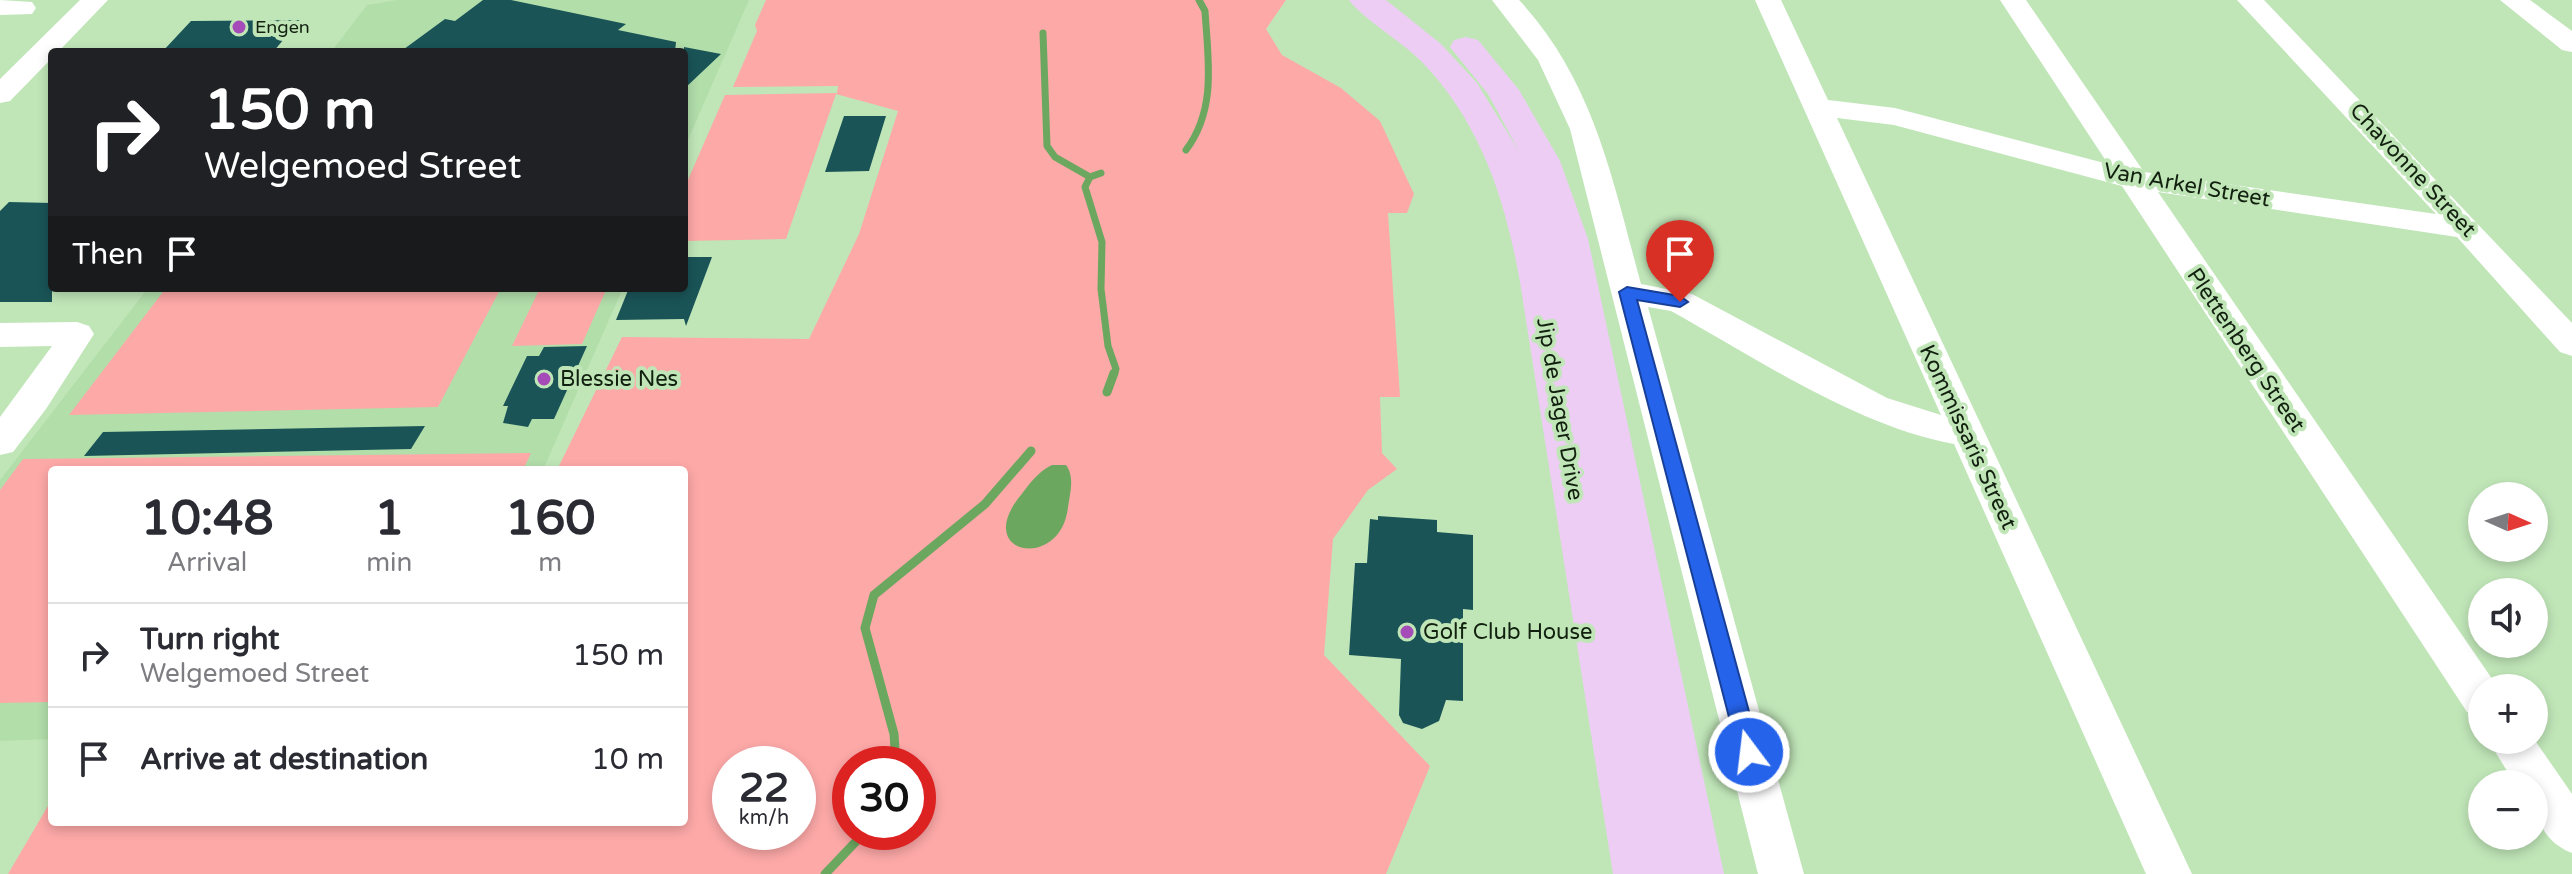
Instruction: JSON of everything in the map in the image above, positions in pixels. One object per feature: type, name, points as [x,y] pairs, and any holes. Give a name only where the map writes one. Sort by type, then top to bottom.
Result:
[{"type":"main road","name":"Jip de Jager Drive","points":[[1365,0],[1416,38],[1458,80],[1486,121],[1515,182],[1543,315],[1641,874]]},
{"type":"main road","name":"Jip de Jager Drive","points":[[1409,0],[1466,47],[1502,88],[1530,131],[1555,193],[1581,292],[1696,874]]},
{"type":"street","points":[[0,95],[95,0]]},
{"type":"street","points":[[75,48],[122,0]]},
{"type":"street","points":[[1505,0],[1549,53],[1571,91],[1584,129],[1781,874]]},
{"type":"street","name":"Kommissaris Street","points":[[1768,0],[2169,874]]},
{"type":"street","name":"Plettenberg Street","points":[[2013,0],[2130,179],[2468,678]]},
{"type":"street","name":"Chavonne Street","points":[[2250,0],[2467,228],[2572,344]]},
{"type":"street","points":[[2513,0],[2572,44]]},
{"type":"street","points":[[0,122],[48,75]]},
{"type":"street","name":"Van Arkel Street","points":[[1817,107],[1895,117],[2130,179],[2467,228]]},
{"type":"street","points":[[1627,292],[1680,302],[1875,407],[1927,426],[1966,433]]},
{"type":"street","points":[[0,335],[77,334],[34,400],[0,442]]},
{"type":"street","points":[[2519,754],[2572,832]]},
{"type":"shaded area","points":[[397,0],[749,0],[688,140],[688,48],[334,48],[367,5]]},
{"type":"shaded area","points":[[766,0],[1286,0],[1266,29],[1282,55],[1341,88],[1380,121],[1414,194],[1407,213],[1388,213],[1400,397],[1380,397],[1382,453],[1397,469],[1368,490],[1333,539],[1324,655],[1430,766],[1386,874],[8,874],[48,806],[48,826],[688,826],[688,466],[559,466],[622,337],[809,339],[859,234],[898,111],[836,94],[786,239],[688,241],[688,180],[725,95],[837,93],[838,86],[733,87],[757,31],[755,25]]},
{"type":"shaded area","points":[[145,292],[621,292],[545,466],[48,466],[48,739],[0,741],[0,480]]},
{"type":"shaded area","points":[[163,292],[499,292],[438,407],[69,415]]},
{"type":"shaded area","points":[[538,292],[605,292],[582,344],[512,346]]},
{"type":"shaded area","points":[[531,453],[525,466],[48,466],[48,702],[0,703],[0,490],[23,459]]},
{"type":"shaded area","points":[[1052,465],[1066,465],[1070,475],[1070,496],[1062,528],[1051,541],[1037,548],[1023,548],[1012,542],[1006,531],[1008,515],[1031,482]]},
{"type":"building","points":[[483,0],[511,0],[626,24],[618,30],[676,42],[675,48],[405,48],[445,19],[455,21]]},
{"type":"building","points":[[300,20],[276,48],[166,48],[191,21]]},
{"type":"building","points":[[684,47],[721,54],[688,85],[688,48]]},
{"type":"building","points":[[844,116],[886,116],[869,171],[825,172]]},
{"type":"building","points":[[9,202],[48,203],[48,292],[52,292],[52,302],[0,302],[0,211]]},
{"type":"building","points":[[688,257],[712,257],[686,326],[684,319],[616,320],[627,292],[688,292]]},
{"type":"building","name":"Blessie Nes","points":[[587,346],[554,419],[532,419],[528,427],[503,423],[508,406],[503,406],[527,356],[539,356],[544,347]]},
{"type":"building","points":[[425,426],[411,449],[84,456],[103,432]]},
{"type":"building","name":"Golf Club House","points":[[1378,516],[1437,520],[1437,532],[1473,535],[1473,610],[1463,609],[1463,701],[1446,700],[1439,721],[1422,729],[1403,723],[1399,715],[1401,659],[1349,655],[1355,563],[1367,563],[1370,519],[1378,520]]},
{"type":"waterway","points":[[1186,150],[1202,118],[1208,83],[1205,11],[1199,0]]},
{"type":"waterway","points":[[1043,33],[1047,146],[1055,157],[1090,177]]},
{"type":"waterway","points":[[1090,177],[1101,173]]},
{"type":"waterway","points":[[1090,177],[1085,187],[1102,242],[1101,289],[1108,346],[1116,369],[1114,375]]},
{"type":"waterway","points":[[1107,392],[1114,373]]},
{"type":"waterway","points":[[895,746],[865,628],[874,595],[985,504],[1031,451]]},
{"type":"waterway","points":[[825,874],[848,850]]},
{"type":"place","name":"Engen","points":[[239,27]]},
{"type":"place","name":"Blessie Nes","points":[[544,379]]},
{"type":"place","name":"Golf Club House","points":[[1407,632]]},
{"type":"route","points":[[1680,302],[1627,292],[1749,752]]}]
